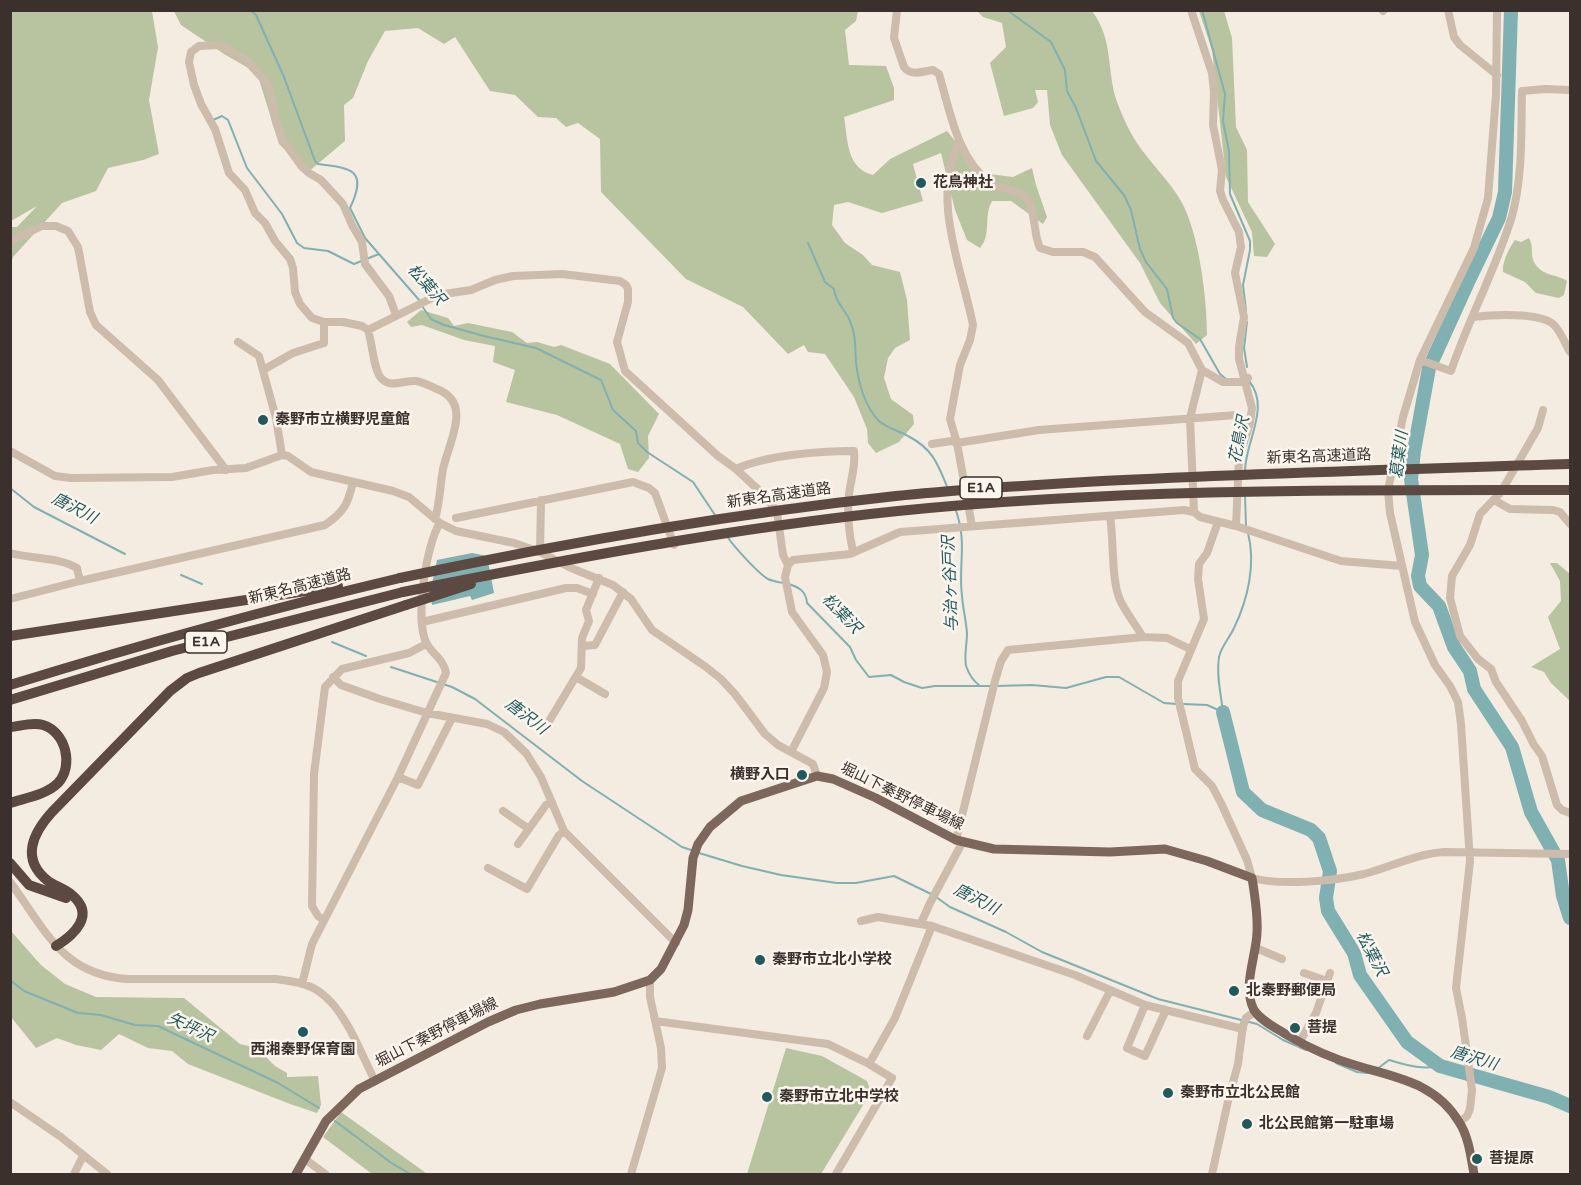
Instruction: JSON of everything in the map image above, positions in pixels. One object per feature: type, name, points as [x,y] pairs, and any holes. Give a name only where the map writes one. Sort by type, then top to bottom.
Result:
[{"type":"highway","name":"新東名高速道路","points":[[10,685],[294,603],[400,578],[624,533],[897,496],[993,488],[1208,475],[1570,464]]},
{"type":"highway","name":"新東名高速道路","points":[[10,700],[184,648],[404,592],[520,568],[711,535],[900,511],[993,503],[1216,491],[1570,490]]},
{"type":"highway","points":[[56,946],[78,930],[81,908],[74,897],[48,881],[37,868],[33,860],[32,849],[36,833],[52,812],[179,682],[200,673],[520,568]]},
{"type":"highway","points":[[10,636],[400,578]]},
{"type":"highway","points":[[10,727],[42,724],[52,729],[60,737],[67,756],[64,773],[51,789],[10,803]]},
{"type":"highway","points":[[10,863],[29,885],[66,897],[72,904],[74,922],[56,946]]},
{"type":"main road","name":"堀山下秦野停車場線","points":[[296,1174],[326,1121],[359,1089],[488,1022],[516,1010],[614,992],[651,980],[661,969],[676,943],[688,910],[693,858],[698,844],[710,827],[741,801],[817,776],[832,779],[876,798],[959,841],[994,849],[1110,852],[1165,849],[1252,878]]},
{"type":"main road","points":[[1252,878],[1257,920],[1256,948],[1250,986],[1255,1011],[1264,1020],[1299,1043],[1374,1071],[1417,1083],[1429,1091],[1460,1122],[1474,1174]]},
{"type":"street","points":[[897,10],[894,38],[904,68],[907,72],[912,73],[933,70],[939,74],[959,142],[976,167],[990,182],[1025,197],[1029,203],[1040,248],[1053,252],[1083,252],[1095,257],[1145,312],[1188,343],[1202,370],[1223,382],[1246,380]]},
{"type":"street","points":[[1191,10],[1212,73],[1213,125],[1222,170],[1220,191],[1222,200],[1239,232],[1241,248],[1235,273],[1244,317],[1239,347],[1252,408],[1250,423],[1239,458],[1239,527]]},
{"type":"street","points":[[1448,10],[1454,37],[1460,45],[1497,75]]},
{"type":"street","points":[[1460,1122],[1467,1116],[1470,1109],[1472,1090],[1456,988],[1470,852],[1458,702],[1435,665],[1415,622],[1390,513],[1388,490],[1403,417],[1421,361],[1474,248],[1488,198],[1497,75],[1497,10]]},
{"type":"street","points":[[302,984],[312,944],[398,777],[446,673],[444,663],[426,644],[421,603],[427,561],[438,521],[443,469],[458,414],[455,401],[449,393],[419,381],[386,383],[379,376],[368,330],[362,326],[343,322],[324,322],[306,313],[295,292],[290,259],[281,250],[265,223],[255,213],[245,190],[229,173],[215,129],[201,104],[194,85],[189,62],[191,51],[199,46],[219,45],[246,60],[266,82],[282,139],[302,166],[321,180],[344,204],[362,242],[364,261],[389,296],[396,315]]},
{"type":"street","points":[[1421,361],[1451,371],[1496,264],[1512,214],[1518,182],[1522,91],[1570,90]]},
{"type":"street","points":[[959,142],[954,152],[947,183],[946,200],[973,325],[960,365],[950,419],[957,443],[970,526]]},
{"type":"street","points":[[10,241],[42,226],[56,226],[68,231],[78,247],[90,312],[96,325],[158,380],[226,470]]},
{"type":"street","points":[[368,330],[438,295],[471,290],[495,280],[513,276],[562,274],[620,281],[626,285],[628,302],[617,336],[618,349],[625,371],[765,496],[777,513],[783,555],[788,565],[785,581],[792,612],[823,655],[827,672],[824,688],[791,752]]},
{"type":"street","points":[[1473,317],[1505,314],[1550,321],[1556,326],[1570,352]]},
{"type":"street","points":[[263,370],[300,350],[324,343],[324,322]]},
{"type":"street","points":[[238,342],[259,356],[276,418],[282,455]]},
{"type":"street","points":[[1194,512],[1190,418],[1202,370]]},
{"type":"street","points":[[1543,410],[1538,428],[1501,492],[1480,514],[1470,545],[1454,571],[1450,598],[1460,636],[1478,659],[1491,669],[1496,682],[1522,721],[1533,745],[1542,756],[1557,805],[1570,813]]},
{"type":"street","points":[[932,444],[951,441],[957,443],[1020,432],[1236,415]]},
{"type":"street","points":[[10,451],[55,476],[70,478],[172,477],[246,468],[282,455],[288,456],[311,472],[409,497],[438,521],[456,531],[514,543],[540,552],[571,568],[599,578],[623,592],[632,599],[652,630],[706,667],[735,694],[765,734],[813,764],[817,776]]},
{"type":"street","points":[[736,469],[748,464],[808,453],[854,451],[848,512],[853,552]]},
{"type":"street","points":[[10,599],[325,525],[337,517],[348,504],[353,482]]},
{"type":"street","points":[[456,518],[633,482],[655,493],[674,545]]},
{"type":"street","points":[[540,552],[541,500]]},
{"type":"street","points":[[1494,500],[1510,509],[1554,510],[1570,524]]},
{"type":"street","points":[[788,565],[793,561],[853,552],[900,532],[1177,510],[1194,512],[1200,517],[1239,527],[1341,561],[1402,566]]},
{"type":"street","points":[[1110,516],[1117,590],[1121,601],[1143,637]]},
{"type":"street","points":[[1218,522],[1207,553],[1199,564],[1198,579],[1204,619],[1178,681],[1178,698],[1195,769],[1212,786],[1221,803],[1247,861],[1252,878],[1275,882],[1335,879],[1364,874],[1425,854],[1470,852],[1569,854]]},
{"type":"street","points":[[10,553],[70,564],[77,568],[80,581]]},
{"type":"street","points":[[545,728],[581,668],[582,638],[589,621],[586,610],[599,578]]},
{"type":"street","points":[[422,622],[566,588],[577,588],[593,594]]},
{"type":"street","points":[[582,646],[596,645],[623,592]]},
{"type":"street","points":[[921,923],[959,841],[995,685],[1005,653],[1012,649],[1143,637],[1167,638],[1190,650]]},
{"type":"street","points":[[324,920],[318,916],[312,906],[314,774],[325,687],[342,669],[409,653],[426,644]]},
{"type":"street","points":[[333,676],[341,685],[428,713],[487,724],[504,732],[526,753],[541,777],[564,831],[676,943]]},
{"type":"street","points":[[576,677],[605,694]]},
{"type":"street","points":[[398,777],[418,785],[452,718]]},
{"type":"street","points":[[518,844],[546,805],[552,802]]},
{"type":"street","points":[[503,811],[529,830]]},
{"type":"street","points":[[488,868],[527,889],[559,835],[564,831]]},
{"type":"street","points":[[10,882],[56,946],[73,963],[93,973],[109,978],[276,979],[302,984],[320,991],[340,1014],[375,1081]]},
{"type":"street","points":[[861,921],[878,917],[932,926],[1075,975],[1145,1005],[1243,1028]]},
{"type":"street","points":[[869,1064],[895,1018],[932,926]]},
{"type":"street","points":[[1256,948],[1282,959]]},
{"type":"street","points":[[1304,973],[1327,981]]},
{"type":"street","points":[[1299,1043],[1316,1012],[1330,973]]},
{"type":"street","points":[[631,1174],[662,1068],[650,997],[651,980]]},
{"type":"street","points":[[1087,1036],[1110,991]]},
{"type":"street","points":[[1145,1005],[1127,1048],[1145,1056],[1166,1010]]},
{"type":"street","points":[[1212,1174],[1228,1101],[1239,1064],[1243,1028],[1246,1018],[1255,1011]]},
{"type":"street","points":[[655,1021],[828,1044],[892,1078],[836,1174]]},
{"type":"street","points":[[10,1102],[61,1137],[107,1174]]},
{"type":"street","points":[[74,1174],[84,1156]]},
{"type":"street","points":[[305,1159],[325,1174]]},
{"type":"green space","points":[[11,11],[152,11],[158,47],[149,100],[159,154],[108,168],[96,191],[62,203],[13,257],[11,264],[10,227],[17,227],[37,206],[11,221]]},
{"type":"green space","points":[[174,11],[858,11],[856,21],[845,30],[849,65],[886,66],[894,88],[894,100],[844,117],[850,152],[858,166],[873,175],[890,159],[947,131],[981,173],[1013,177],[1032,168],[1047,217],[1043,224],[1011,201],[992,201],[988,213],[986,237],[980,248],[967,240],[955,210],[941,153],[913,164],[923,201],[882,213],[848,202],[834,205],[832,225],[845,243],[863,255],[872,265],[900,272],[907,300],[910,340],[895,348],[888,358],[884,378],[891,399],[913,415],[914,424],[899,442],[876,453],[868,443],[867,429],[854,397],[825,354],[808,352],[804,345],[788,354],[743,307],[686,279],[601,192],[600,139],[578,123],[566,127],[556,118],[538,117],[515,95],[490,91],[455,37],[444,44],[418,28],[385,31],[368,61],[353,98],[344,105],[345,141],[308,172],[279,144],[257,73],[181,25]]},
{"type":"green space","points":[[977,11],[1092,11],[1104,33],[1114,90],[1123,118],[1137,143],[1181,201],[1193,230],[1204,285],[1207,320],[1207,335],[1196,344],[1160,303],[1140,263],[1062,155],[1050,125],[1047,90],[1035,90],[1038,102],[1033,108],[1004,116],[990,63],[1006,47],[1002,23],[983,17]]},
{"type":"green space","points":[[1199,11],[1224,11],[1232,38],[1236,127],[1247,150],[1248,202],[1275,244],[1267,257],[1254,256],[1252,232],[1226,177],[1212,50]]},
{"type":"green space","points":[[1529,238],[1537,267],[1567,281],[1564,295],[1559,298],[1536,293],[1525,282],[1503,272],[1506,255],[1515,240],[1521,242]]},
{"type":"green space","points":[[421,310],[448,318],[454,326],[468,323],[512,332],[527,343],[537,342],[554,347],[561,345],[610,364],[659,414],[648,436],[649,458],[638,472],[628,469],[620,444],[557,415],[506,402],[515,370],[493,362],[495,346],[464,340],[422,325],[411,327],[407,322]]},
{"type":"green space","points":[[1550,563],[1557,563],[1570,574],[1570,701],[1551,683],[1544,672],[1531,667],[1560,649],[1548,617],[1561,601],[1560,581]]},
{"type":"green space","points":[[10,930],[41,965],[65,984],[96,997],[184,998],[240,1044],[257,1048],[275,1066],[287,1073],[287,1077],[318,1076],[321,1105],[317,1113],[188,1064],[172,1051],[148,1048],[119,1034],[101,1050],[57,1038],[36,1048],[11,1017]]},
{"type":"green space","points":[[786,1048],[822,1056],[867,1081],[871,1092],[821,1174],[747,1174]]},
{"type":"green space","points":[[341,1112],[426,1173],[440,1174],[372,1174],[323,1137]]},
{"type":"water","points":[[472,553],[487,556],[494,593],[472,600],[470,596],[432,605],[430,593],[437,560]]},
{"type":"waterway","name":"松葉沢","points":[[250,10],[256,15],[284,77],[315,161],[318,164],[340,167],[354,173],[357,186],[350,208],[365,238],[420,301]]},
{"type":"waterway","name":"花鳥沢","points":[[1007,10],[1051,42],[1065,70],[1067,91],[1076,108],[1096,161],[1124,195],[1131,210],[1140,249],[1146,262],[1167,289],[1173,318],[1200,339],[1220,374],[1226,379]]},
{"type":"waterway","points":[[1202,10],[1225,94],[1223,121],[1229,151],[1230,194],[1250,241],[1243,285],[1246,310]]},
{"type":"waterway","name":"葛葉川","points":[[1511,10],[1505,192],[1499,218],[1429,368],[1411,479],[1422,555],[1418,576],[1420,586],[1439,606],[1454,647],[1470,671],[1474,689],[1512,747],[1531,812],[1558,860],[1563,896],[1570,918]]},
{"type":"waterway","points":[[213,120],[222,116],[228,120],[247,168],[282,214],[297,243],[304,248],[328,251],[354,264],[379,254]]},
{"type":"waterway","name":"与治ヶ谷戸沢","points":[[808,243],[825,282],[834,289],[836,298],[852,326],[858,378],[870,409],[879,421],[916,441],[929,452],[938,465],[948,489]]},
{"type":"waterway","name":"松葉沢","points":[[422,306],[431,319],[444,325],[536,348],[601,380],[613,410],[636,431],[638,443],[647,452],[693,482],[715,515]]},
{"type":"waterway","points":[[1247,322],[1244,348],[1247,367]]},
{"type":"waterway","name":"花鳥沢","points":[[1245,471],[1258,402],[1249,381]]},
{"type":"waterway","name":"唐沢川","points":[[10,488],[34,507],[125,554]]},
{"type":"waterway","name":"花鳥沢","points":[[1245,494],[1246,528]]},
{"type":"waterway","name":"与治ヶ谷戸沢","points":[[955,508],[962,542],[961,584],[967,633],[966,666],[971,677],[979,685]]},
{"type":"waterway","name":"花鳥沢","points":[[1223,712],[1218,664],[1247,593],[1251,569],[1248,533]]},
{"type":"waterway","name":"松葉沢","points":[[727,536],[764,576],[783,583]]},
{"type":"waterway","name":"唐沢川","points":[[181,575],[202,584]]},
{"type":"waterway","name":"松葉沢","points":[[788,584],[799,588],[807,603],[850,647],[856,660],[869,677],[891,675],[922,688],[991,686]]},
{"type":"waterway","name":"唐沢川","points":[[332,642],[366,656]]},
{"type":"waterway","name":"唐沢川","points":[[391,667],[452,687],[475,699],[582,781],[682,847],[694,851]]},
{"type":"waterway","name":"松葉沢","points":[[997,686],[1032,685],[1066,688],[1106,677],[1119,677],[1164,703],[1177,704]]},
{"type":"waterway","name":"松葉沢","points":[[1183,704],[1207,705],[1223,712]]},
{"type":"waterway","name":"松葉沢","points":[[1223,712],[1243,792],[1262,810],[1311,830],[1319,838],[1330,871],[1326,898],[1328,911],[1354,953],[1360,975],[1407,1042],[1440,1066],[1549,1097],[1570,1106]]},
{"type":"waterway","name":"唐沢川","points":[[699,853],[781,875],[837,883],[856,883],[894,876],[931,894]]},
{"type":"waterway","name":"唐沢川","points":[[936,897],[950,907],[1006,932],[1042,952],[1158,999],[1257,1024],[1283,1040],[1306,1050]]},
{"type":"waterway","name":"矢坪沢","points":[[10,980],[24,991],[78,1013],[101,1015],[135,1025],[158,1026],[278,1083],[319,1108]]},
{"type":"waterway","name":"唐沢川","points":[[1377,1069],[1389,1060],[1420,1067],[1440,1066]]},
{"type":"waterway","name":"唐沢川","points":[[1336,1063],[1357,1072],[1367,1073]]},
{"type":"waterway","name":"矢坪沢","points":[[335,1121],[410,1174]]},
{"type":"place","name":"花鳥神社","points":[[921,183]]},
{"type":"place","name":"秦野市立横野児童館","points":[[263,420]]},
{"type":"place","name":"横野入口","points":[[802,775]]},
{"type":"place","name":"秦野市立北小学校","points":[[760,960]]},
{"type":"place","name":"北秦野郵便局","points":[[1234,991]]},
{"type":"place","name":"菩提","points":[[1295,1028]]},
{"type":"place","name":"西湘秦野保育園","points":[[303,1032]]},
{"type":"place","name":"秦野市立北公民館","points":[[1168,1093]]},
{"type":"place","name":"秦野市立北中学校","points":[[767,1097]]},
{"type":"place","name":"北公民館第一駐車場","points":[[1247,1124]]},
{"type":"place","name":"菩提原","points":[[1477,1159]]}]
